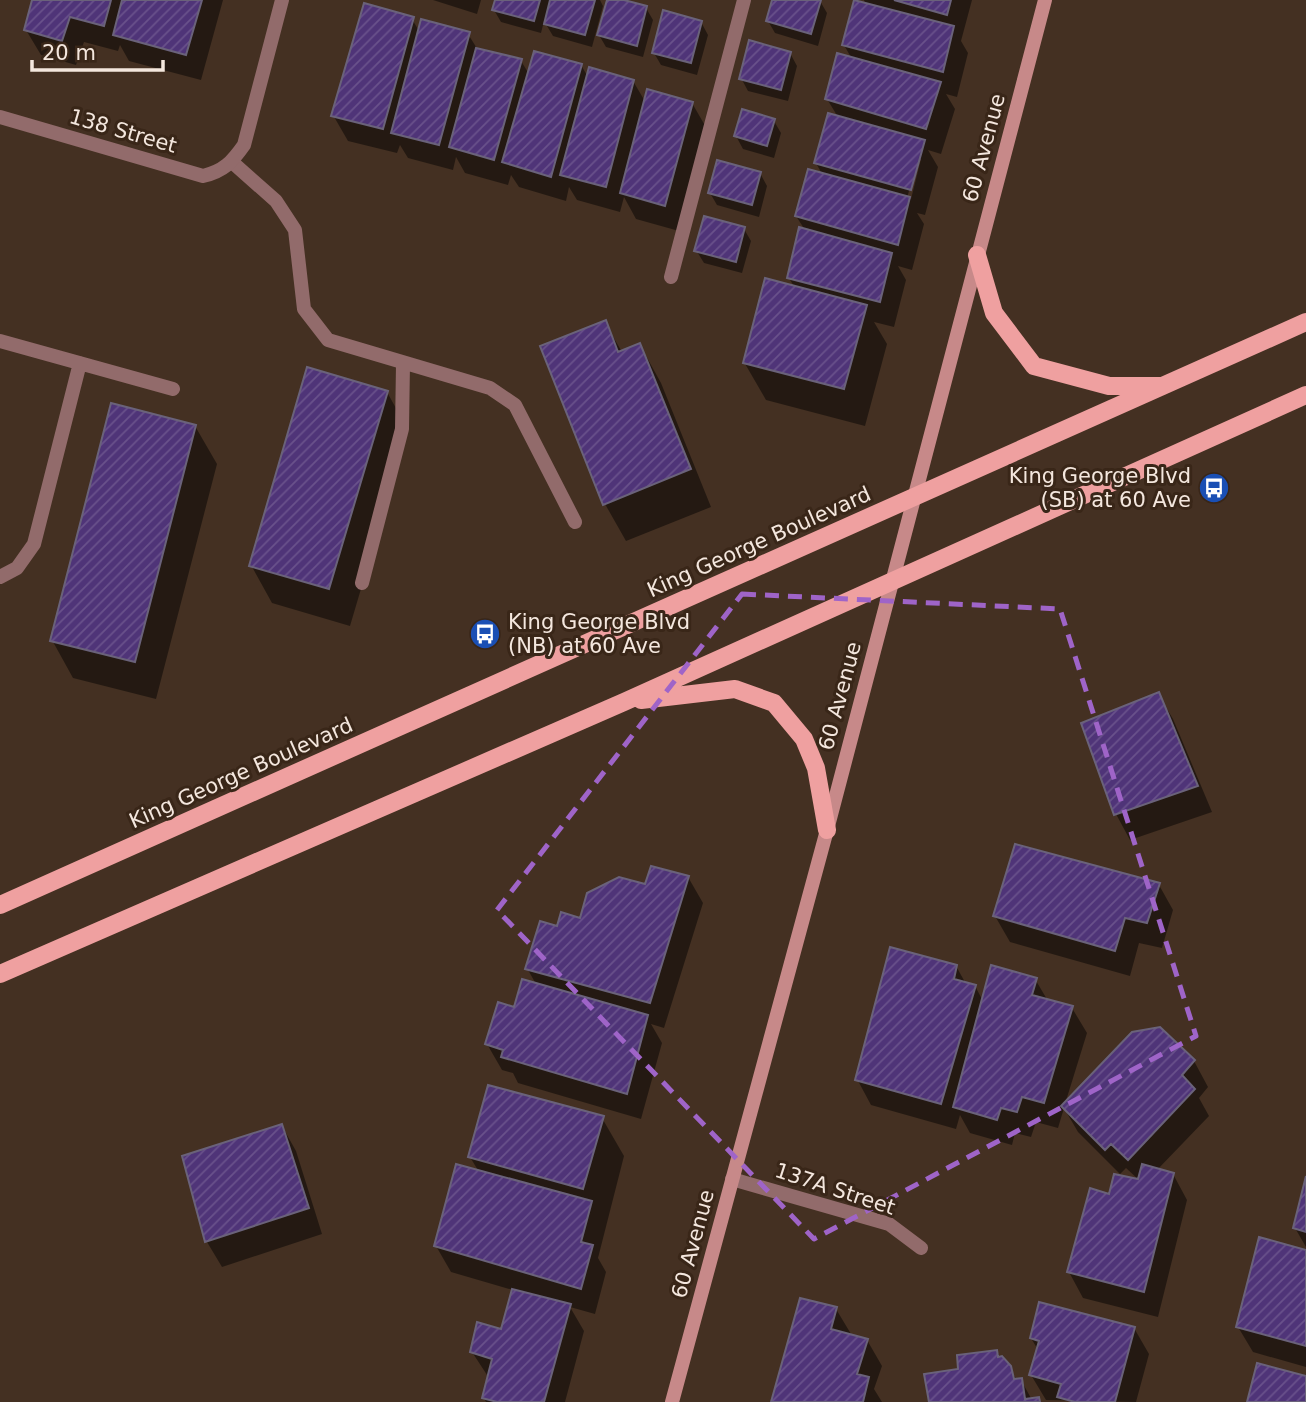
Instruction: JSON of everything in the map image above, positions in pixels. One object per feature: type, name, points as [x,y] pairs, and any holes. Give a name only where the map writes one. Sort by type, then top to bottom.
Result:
[{"type":"main road","points":[[977,255],[994,313],[1034,366],[1109,386],[1167,386]]},
{"type":"main road","name":"King George Boulevard","points":[[0,905],[1306,322]]},
{"type":"main road","points":[[0,974],[624,702],[1306,395]]},
{"type":"main road","points":[[624,702],[735,689],[774,703],[804,738],[816,768],[827,830]]},
{"type":"street","points":[[282,0],[244,145],[232,162],[276,201],[295,230],[304,309],[328,340],[490,388],[515,405],[575,522]]},
{"type":"street","points":[[671,277],[744,0]]},
{"type":"street","name":"60 Avenue","points":[[672,1402],[827,830],[1045,0]]},
{"type":"street","name":"138 Street","points":[[0,117],[203,176],[220,172],[232,162]]},
{"type":"street","points":[[0,341],[173,389]]},
{"type":"street","points":[[0,577],[17,568],[34,544],[80,363]]},
{"type":"street","points":[[362,583],[402,429],[403,364]]},
{"type":"street","name":"137A Street","points":[[732,1179],[889,1224],[921,1248]]},
{"type":"highlighted area","points":[[742,594],[1060,609],[1196,1036],[814,1239],[497,910]]},
{"type":"building","points":[[32,0],[111,0],[104,26],[70,17],[62,41],[24,30]]},
{"type":"building","points":[[122,0],[202,0],[186,55],[113,35]]},
{"type":"building","points":[[495,0],[540,0],[534,21],[492,10]]},
{"type":"building","points":[[550,0],[595,0],[585,35],[544,24]]},
{"type":"building","points":[[607,0],[624,0],[647,6],[637,46],[597,35]]},
{"type":"building","points":[[772,0],[821,0],[811,34],[766,21]]},
{"type":"building","points":[[854,0],[954,26],[943,72],[842,45]]},
{"type":"building","points":[[894,0],[951,0],[947,15]]},
{"type":"building","points":[[364,3],[414,17],[383,129],[331,116]]},
{"type":"building","points":[[663,10],[702,21],[691,63],[652,53]]},
{"type":"building","points":[[421,19],[470,32],[439,145],[391,133]]},
{"type":"building","points":[[749,40],[791,52],[781,90],[739,79]]},
{"type":"building","points":[[476,48],[522,59],[494,160],[449,147]]},
{"type":"building","points":[[534,51],[582,64],[551,177],[502,162]]},
{"type":"building","points":[[837,53],[941,82],[926,129],[825,99]]},
{"type":"building","points":[[589,67],[634,80],[606,187],[560,175]]},
{"type":"building","points":[[647,89],[693,102],[665,206],[620,193]]},
{"type":"building","points":[[742,109],[775,119],[767,146],[734,136]]},
{"type":"building","points":[[828,113],[925,140],[911,190],[814,163]]},
{"type":"building","points":[[717,160],[761,172],[752,205],[708,193]]},
{"type":"building","points":[[808,169],[910,197],[898,245],[795,216]]},
{"type":"building","points":[[704,216],[745,227],[736,262],[694,251]]},
{"type":"building","points":[[799,227],[892,253],[880,302],[787,278]]},
{"type":"building","points":[[765,278],[867,305],[844,389],[743,363]]},
{"type":"building","points":[[606,320],[618,352],[640,343],[691,469],[603,505],[540,346]]},
{"type":"building","points":[[307,367],[388,391],[329,589],[249,566]]},
{"type":"building","points":[[111,403],[196,425],[135,662],[50,641]]},
{"type":"building","points":[[1159,692],[1198,786],[1114,815],[1081,723]]},
{"type":"building","points":[[1015,844],[1160,883],[1147,923],[1125,918],[1115,951],[993,916]]},
{"type":"building","points":[[651,866],[689,876],[650,1003],[525,969],[540,921],[557,926],[561,912],[580,918],[587,893],[619,877],[645,884]]},
{"type":"building","points":[[890,947],[957,965],[954,979],[976,985],[941,1104],[855,1080]]},
{"type":"building","points":[[991,965],[1037,978],[1032,995],[1073,1006],[1044,1103],[1022,1097],[1017,1112],[1001,1108],[997,1120],[953,1107]]},
{"type":"building","points":[[522,979],[648,1015],[627,1094],[501,1057],[503,1050],[485,1044],[498,1002],[514,1007]]},
{"type":"building","points":[[1160,1027],[1195,1060],[1182,1075],[1195,1089],[1128,1160],[1111,1144],[1105,1150],[1061,1106],[1132,1032]]},
{"type":"building","points":[[488,1085],[604,1116],[583,1189],[468,1157]]},
{"type":"building","points":[[282,1124],[309,1208],[205,1242],[182,1156]]},
{"type":"building","points":[[456,1164],[592,1201],[581,1242],[593,1245],[581,1289],[434,1246]]},
{"type":"building","points":[[1142,1164],[1174,1173],[1144,1292],[1067,1272],[1090,1188],[1109,1194],[1114,1174],[1138,1179]]},
{"type":"building","points":[[1306,1176],[1306,1232],[1293,1228]]},
{"type":"building","points":[[1259,1237],[1306,1250],[1306,1346],[1236,1327]]},
{"type":"building","points":[[512,1289],[571,1304],[544,1402],[497,1402],[482,1398],[492,1359],[470,1352],[477,1322],[501,1329]]},
{"type":"building","points":[[800,1298],[837,1307],[831,1329],[868,1339],[857,1374],[869,1377],[863,1402],[771,1402]]},
{"type":"building","points":[[1039,1302],[1135,1327],[1115,1402],[1075,1402],[1057,1397],[1061,1384],[1029,1375],[1039,1341],[1030,1338]]},
{"type":"building","points":[[997,1350],[998,1357],[1002,1356],[1011,1366],[1014,1379],[1022,1378],[1025,1399],[1039,1397],[1040,1402],[929,1402],[924,1374],[958,1369],[957,1355]]},
{"type":"building","points":[[1257,1363],[1306,1376],[1306,1402],[1247,1402]]},
{"type":"place","name":"King George Blvd (SB) at 60 Ave","points":[[1214,488]]},
{"type":"place","name":"King George Blvd (NB) at 60 Ave","points":[[485,634]]}]
